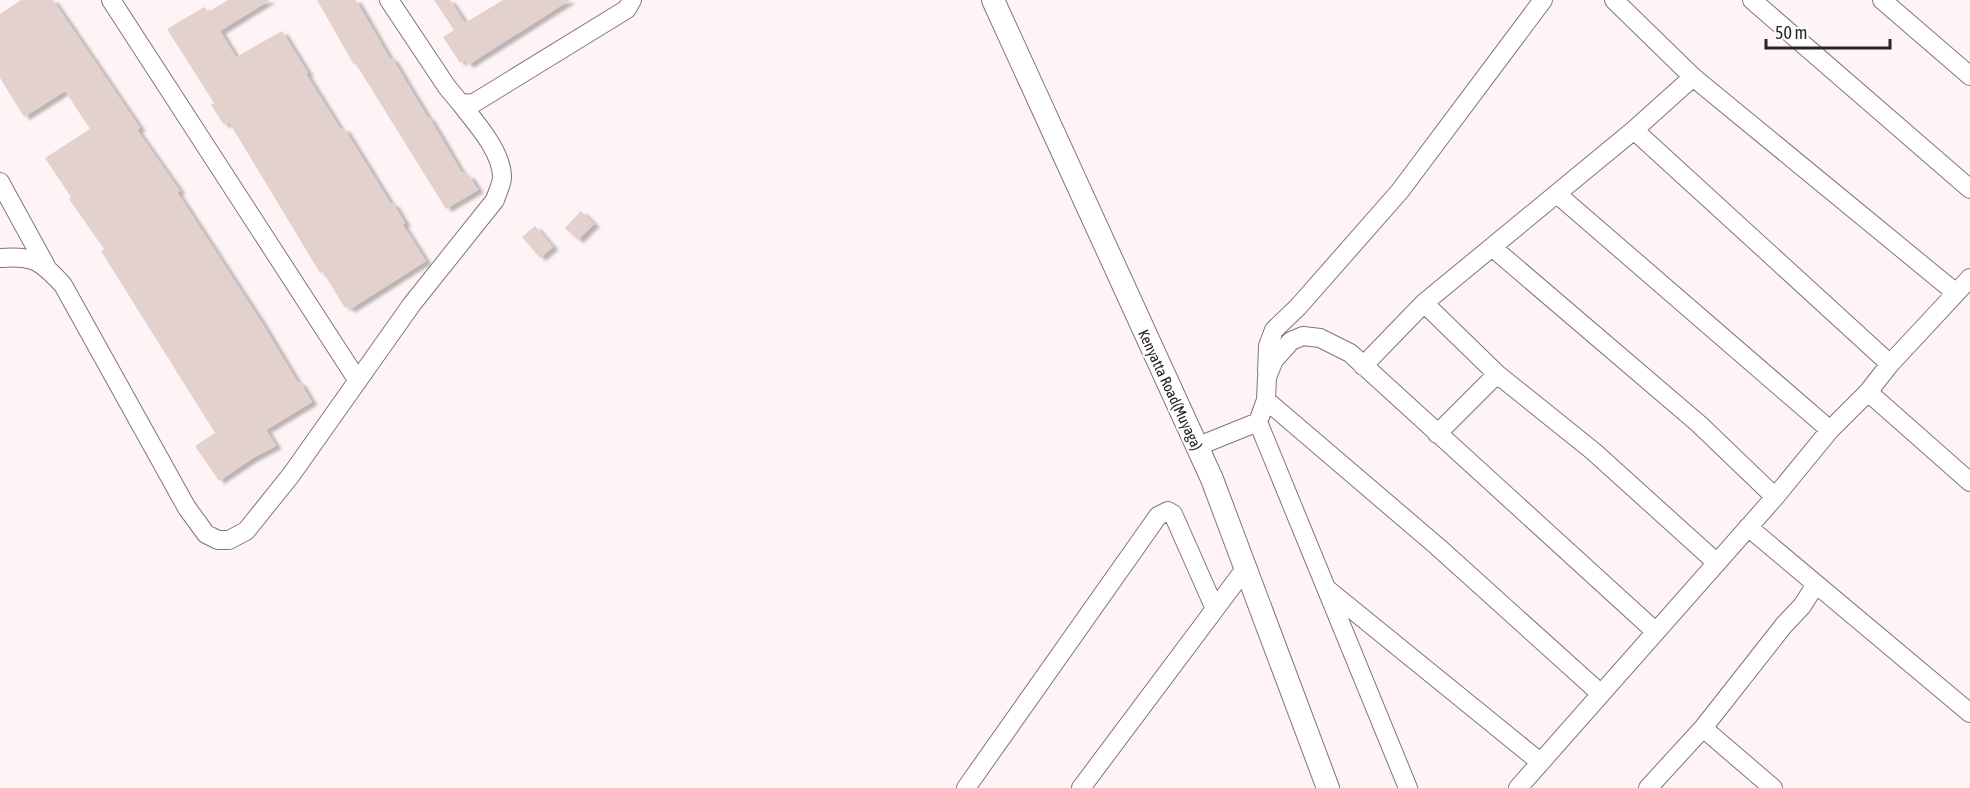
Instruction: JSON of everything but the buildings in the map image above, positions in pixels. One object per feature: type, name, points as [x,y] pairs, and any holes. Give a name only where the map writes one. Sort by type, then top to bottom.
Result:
[{"type":"main road","name":"Kenyatta Road(Muyaga)","points":[[993,0],[1212,479],[1328,788]]},
{"type":"street","points":[[111,0],[358,381]]},
{"type":"street","points":[[0,182],[46,266],[63,285],[187,508],[206,534],[218,540],[229,540],[246,531],[291,475],[412,304],[495,200],[502,178],[500,160],[481,130],[447,87],[389,0]]},
{"type":"street","points":[[461,104],[474,104],[627,9],[632,0]]},
{"type":"street","points":[[1408,788],[1258,422],[1266,400],[1268,346],[1274,330],[1298,307],[1400,190],[1543,0]]},
{"type":"street","points":[[1614,0],[1693,76],[1956,293]]},
{"type":"street","points":[[1752,0],[1970,189]]},
{"type":"street","points":[[1882,0],[1970,76]]},
{"type":"street","points":[[1363,366],[1424,303],[1634,130],[1693,76]]},
{"type":"street","points":[[1634,130],[1890,364]]},
{"type":"street","points":[[1557,194],[1830,430]]},
{"type":"street","points":[[1493,248],[1699,424],[1775,497]]},
{"type":"street","points":[[0,258],[22,256],[46,266]]},
{"type":"street","points":[[1518,788],[1775,497],[1830,430],[1868,392],[1890,364],[1970,278]]},
{"type":"street","points":[[1424,303],[1497,374],[1593,451],[1717,563]]},
{"type":"street","points":[[1267,377],[1274,360],[1291,341],[1303,336],[1320,338],[1350,353],[1656,632]]},
{"type":"street","points":[[1437,434],[1497,374]]},
{"type":"street","points":[[1868,392],[1970,482]]},
{"type":"street","points":[[1266,400],[1438,547],[1601,694]]},
{"type":"street","points":[[1196,447],[1258,422]]},
{"type":"street","points":[[966,788],[1158,516],[1163,513],[1173,514],[1215,609]]},
{"type":"street","points":[[1748,527],[1970,713]]},
{"type":"street","points":[[1081,788],[1245,569]]},
{"type":"street","points":[[1648,788],[1703,728],[1784,625],[1802,606],[1816,585]]},
{"type":"street","points":[[1325,588],[1540,762]]},
{"type":"street","points":[[1703,728],[1773,788]]}]
